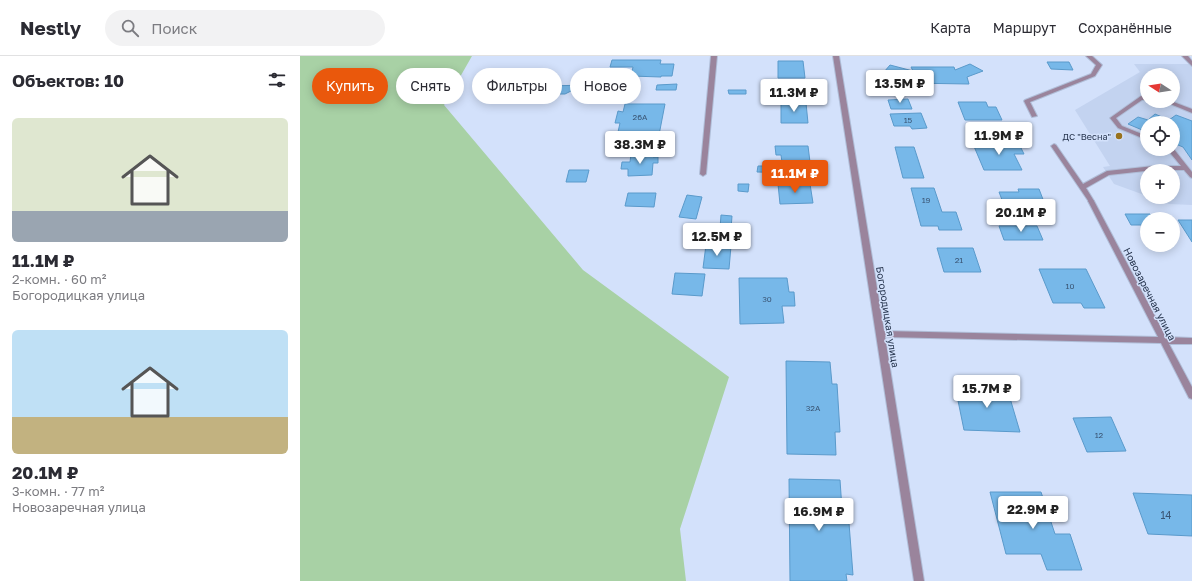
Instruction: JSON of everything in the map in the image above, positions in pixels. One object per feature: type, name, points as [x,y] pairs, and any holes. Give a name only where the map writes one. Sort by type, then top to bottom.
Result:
[{"type":"street","points":[[703,174],[714,56]]},
{"type":"street","name":"Богородицкая улица","points":[[836,56],[919,581]]},
{"type":"street","points":[[1034,116],[1027,101],[1093,75],[1099,65],[1089,56]]},
{"type":"street","points":[[1185,56],[1192,64]]},
{"type":"street","points":[[1140,99],[1113,118],[1120,127],[1140,135]]},
{"type":"street","points":[[1180,106],[1192,111]]},
{"type":"street","name":"Новозаречная улица","points":[[1054,146],[1090,201],[1192,395]]},
{"type":"street","points":[[1177,156],[1192,176]]},
{"type":"street","points":[[1082,188],[1107,174],[1154,168],[1186,168]]},
{"type":"street","points":[[880,334],[1192,340]]},
{"type":"shaded area","name":"ДС \"Весна\"","points":[[1134,64],[1192,64],[1192,205],[1169,204],[1180,204],[1180,164],[1140,164],[1140,193],[1114,184],[1103,167],[1110,166],[1075,110],[1140,72]]},
{"type":"green space","points":[[300,56],[472,56],[464,70],[464,68],[396,68],[396,104],[445,104],[583,270],[729,377],[680,529],[686,581],[300,581]]},
{"type":"building","points":[[612,60],[661,60],[660,64],[674,64],[672,76],[661,77],[641,76],[641,68],[610,67]]},
{"type":"building","points":[[778,61],[803,61],[805,78],[778,78]]},
{"type":"building","points":[[1047,62],[1069,62],[1073,70],[1051,69]]},
{"type":"building","points":[[970,64],[983,71],[967,77],[969,84],[907,83],[906,78],[884,72],[890,65],[913,71],[911,67],[954,67],[955,70]]},
{"type":"building","points":[[677,84],[676,90],[656,90],[657,85]]},
{"type":"building","points":[[570,85],[570,92],[562,94],[562,86]]},
{"type":"building","points":[[728,90],[746,90],[746,94],[729,94]]},
{"type":"building","points":[[908,99],[912,109],[891,109],[888,100]]},
{"type":"building","points":[[958,102],[986,102],[988,107],[996,107],[1002,120],[965,120]]},
{"type":"building","points":[[781,103],[806,103],[808,123],[781,123]]},
{"type":"building","points":[[625,104],[665,104],[658,140],[635,140],[637,132],[618,132],[620,123],[615,123],[618,111],[623,112]]},
{"type":"building","points":[[921,113],[927,128],[912,129],[910,126],[894,126],[890,114]]},
{"type":"building","points":[[1180,116],[1192,121],[1192,160],[1183,147],[1180,146]]},
{"type":"building","points":[[1138,117],[1140,118],[1140,129],[1128,124]]},
{"type":"building","points":[[973,144],[1019,144],[1024,154],[1014,154],[1022,170],[984,170]]},
{"type":"building","points":[[775,146],[808,146],[810,162],[782,162],[781,155],[776,155]]},
{"type":"building","points":[[895,147],[914,147],[924,178],[903,178]]},
{"type":"building","points":[[654,153],[653,157],[658,157],[658,163],[653,163],[652,175],[628,176],[628,169],[621,169],[622,162],[630,162],[631,154]]},
{"type":"building","points":[[758,166],[810,166],[811,173],[757,172]]},
{"type":"building","points":[[569,170],[589,170],[586,182],[566,182]]},
{"type":"building","points":[[768,173],[793,173],[793,178],[767,178]]},
{"type":"building","points":[[738,184],[749,184],[748,192],[738,191]]},
{"type":"building","points":[[778,184],[810,184],[813,203],[780,204]]},
{"type":"building","points":[[911,188],[934,188],[942,212],[956,212],[962,230],[939,230],[938,226],[921,226]]},
{"type":"building","points":[[1018,189],[1039,189],[1044,202],[1033,202],[1038,214],[1007,213],[999,192],[1019,192]]},
{"type":"building","points":[[628,193],[656,193],[654,207],[625,206]]},
{"type":"building","points":[[687,195],[702,197],[696,219],[679,217]]},
{"type":"building","points":[[1125,214],[1140,214],[1140,225],[1131,225]]},
{"type":"building","points":[[721,215],[732,216],[730,242],[719,242]]},
{"type":"building","points":[[1180,220],[1192,220],[1192,242],[1180,223]]},
{"type":"building","points":[[999,226],[1037,226],[1043,240],[1004,240]]},
{"type":"building","points":[[706,245],[731,246],[729,269],[703,268]]},
{"type":"building","points":[[937,248],[973,248],[981,272],[944,272]]},
{"type":"building","points":[[1039,269],[1086,269],[1105,308],[1084,308],[1081,303],[1053,303]]},
{"type":"building","points":[[675,273],[705,274],[702,296],[672,294]]},
{"type":"building","points":[[739,278],[787,278],[789,292],[794,292],[795,306],[782,306],[784,323],[740,324]]},
{"type":"building","points":[[786,361],[830,362],[832,384],[837,384],[840,432],[835,432],[836,455],[787,454]]},
{"type":"building","points":[[955,386],[1007,388],[1020,432],[964,430]]},
{"type":"building","points":[[1111,417],[1126,451],[1087,452],[1073,418]]},
{"type":"building","points":[[789,479],[840,480],[842,509],[848,510],[853,575],[846,574],[847,581],[790,581]]},
{"type":"building","points":[[990,492],[1041,492],[1055,534],[1070,534],[1082,570],[1047,570],[1041,554],[1006,554]]},
{"type":"building","points":[[1133,493],[1192,495],[1192,536],[1148,534]]},
{"type":"place","name":"ДС \"Весна\"","points":[[1119,136]]}]
